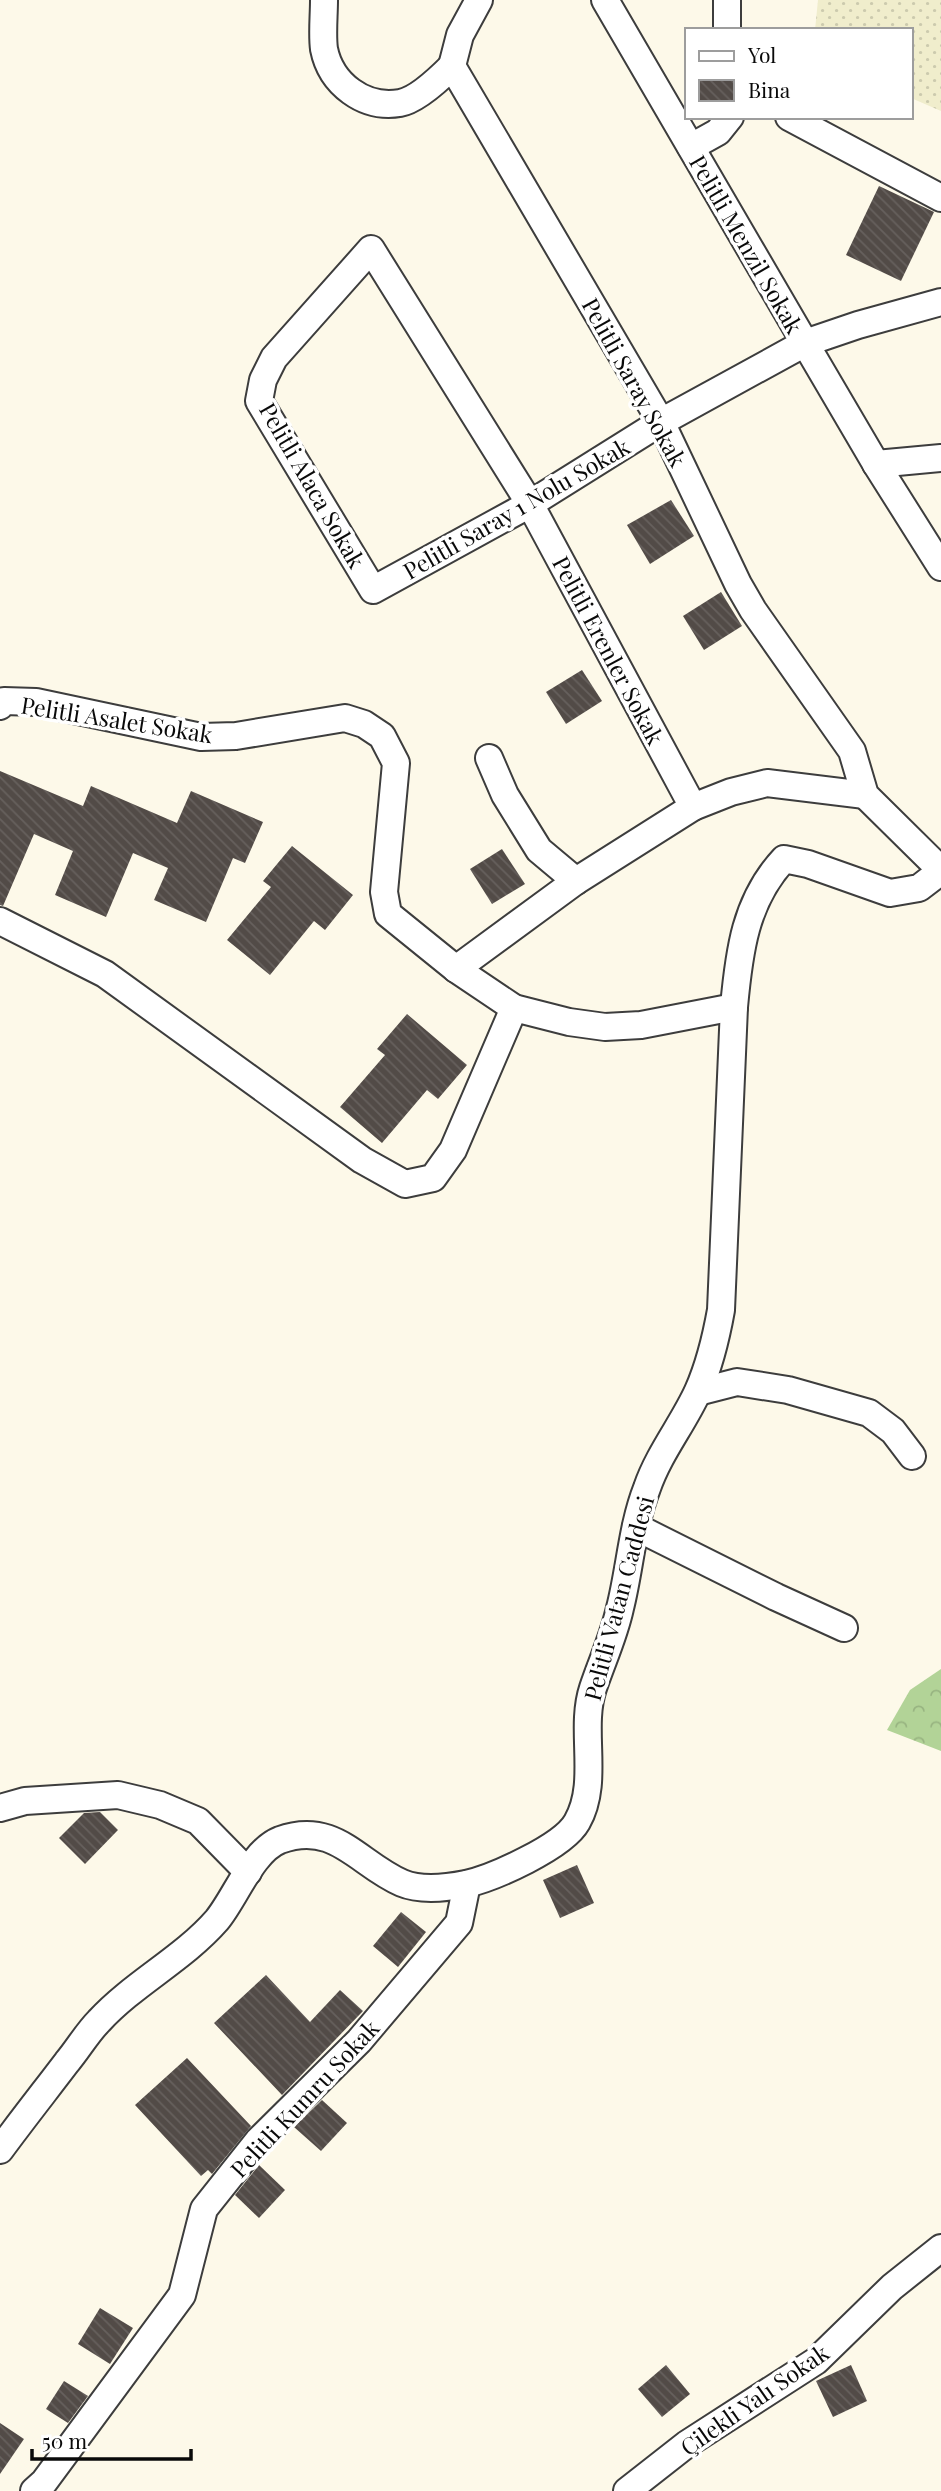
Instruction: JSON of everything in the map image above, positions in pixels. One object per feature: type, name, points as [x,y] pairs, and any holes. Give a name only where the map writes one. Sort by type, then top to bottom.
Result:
[{"type":"street","points":[[324,0],[324,48],[331,71],[344,87],[366,101],[401,103],[433,85],[452,66],[460,35],[479,0]]},
{"type":"street","name":"Pelitli Menzil Sokak","points":[[605,0],[805,343]]},
{"type":"street","points":[[727,0],[727,28]]},
{"type":"street","name":"Pelitli Saray Sokak","points":[[452,66],[661,422],[753,610],[852,751],[865,795],[941,870]]},
{"type":"street","points":[[691,147],[719,132],[729,119]]},
{"type":"street","points":[[793,119],[941,198]]},
{"type":"street","name":"Pelitli Erenler Sokak","points":[[371,249],[530,503],[693,807]]},
{"type":"street","name":"Pelitli Alaca Sokak","points":[[371,249],[274,358],[263,380],[259,401],[373,590]]},
{"type":"street","points":[[941,302],[805,343],[876,464],[941,567]]},
{"type":"street","name":"Pelitli Saray 1 Nolu Sokak","points":[[373,590],[530,503],[661,422],[805,343]]},
{"type":"street","points":[[876,464],[941,458]]},
{"type":"street","name":"Pelitli Asalet Sokak","points":[[0,706],[4,701],[37,702],[201,737],[236,736],[345,718],[364,724],[382,736],[396,763],[384,892],[388,914],[456,969],[514,1008],[569,1022],[605,1027],[641,1025],[734,1007]]},
{"type":"street","points":[[489,758],[505,795],[539,850],[576,881]]},
{"type":"street","points":[[456,969],[576,881],[693,807],[731,792],[767,783],[865,795]]},
{"type":"street","name":"Pelitli Vatan Caddesi","points":[[0,2150],[10,2122],[99,2021],[216,1921],[248,1872],[261,1855],[277,1841],[299,1835],[328,1836],[379,1871],[405,1885],[436,1889],[467,1884],[508,1870],[562,1838],[577,1822],[585,1796],[588,1770],[587,1721],[592,1690],[617,1620],[647,1488],[656,1466],[698,1392],[713,1352],[722,1310],[734,1007],[737,966],[751,909],[770,874],[784,859],[808,864],[890,892],[919,888],[941,870]]},
{"type":"street","points":[[0,921],[105,974],[362,1160],[405,1184],[433,1178],[453,1150],[514,1008]]},
{"type":"street","points":[[698,1392],[737,1382],[788,1390],[869,1413],[893,1431],[912,1456]]},
{"type":"street","points":[[636,1527],[844,1628]]},
{"type":"street","points":[[0,1808],[25,1801],[118,1795],[160,1805],[198,1821],[248,1872]]},
{"type":"street","name":"Pelitli Kumru Sokak","points":[[34,2491],[44,2482],[182,2295],[204,2210],[258,2141],[359,2041],[458,1923],[467,1884]]},
{"type":"street","name":"Çilekli Yalı Sokak","points":[[627,2491],[687,2444],[816,2361],[892,2287],[941,2248]]},
{"type":"shaded area","points":[[818,0],[941,0],[941,111],[913,99],[913,28],[815,28]]},
{"type":"green space","points":[[941,1669],[941,1751],[887,1730],[910,1690]]},
{"type":"building","points":[[879,186],[934,212],[901,281],[846,255]]},
{"type":"building","points":[[671,500],[694,536],[650,564],[627,525]]},
{"type":"building","points":[[721,592],[742,626],[704,650],[683,616]]},
{"type":"building","points":[[582,670],[602,701],[566,724],[546,692]]},
{"type":"building","points":[[0,771],[83,806],[91,786],[177,823],[191,791],[263,822],[245,863],[233,858],[206,922],[154,900],[168,868],[133,853],[106,917],[55,895],[73,851],[34,834],[3,906],[0,905]]},
{"type":"building","points":[[292,846],[353,895],[325,930],[314,921],[270,975],[227,940],[271,887],[263,881]]},
{"type":"building","points":[[502,849],[525,884],[492,904],[470,869]]},
{"type":"building","points":[[407,1014],[467,1065],[438,1099],[427,1090],[382,1143],[340,1107],[385,1055],[377,1049]]},
{"type":"building","points":[[100,1812],[118,1830],[85,1864],[59,1838],[84,1813]]},
{"type":"building","points":[[577,1865],[594,1903],[560,1918],[543,1880]]},
{"type":"building","points":[[401,1912],[426,1932],[398,1967],[373,1946]]},
{"type":"building","points":[[266,1975],[310,2022],[340,1990],[363,2011],[282,2095],[214,2023]]},
{"type":"building","points":[[187,2058],[251,2126],[212,2174],[208,2170],[201,2176],[135,2105]]},
{"type":"building","points":[[322,2100],[347,2123],[321,2151],[294,2127]]},
{"type":"building","points":[[259,2165],[285,2190],[259,2218],[235,2195]]},
{"type":"building","points":[[100,2308],[133,2328],[110,2364],[78,2344]]},
{"type":"building","points":[[666,2365],[690,2394],[662,2417],[638,2389]]},
{"type":"building","points":[[851,2365],[867,2401],[833,2417],[816,2381]]},
{"type":"building","points":[[64,2381],[88,2396],[68,2423],[46,2409]]},
{"type":"building","points":[[0,2423],[24,2439],[0,2474]]}]
